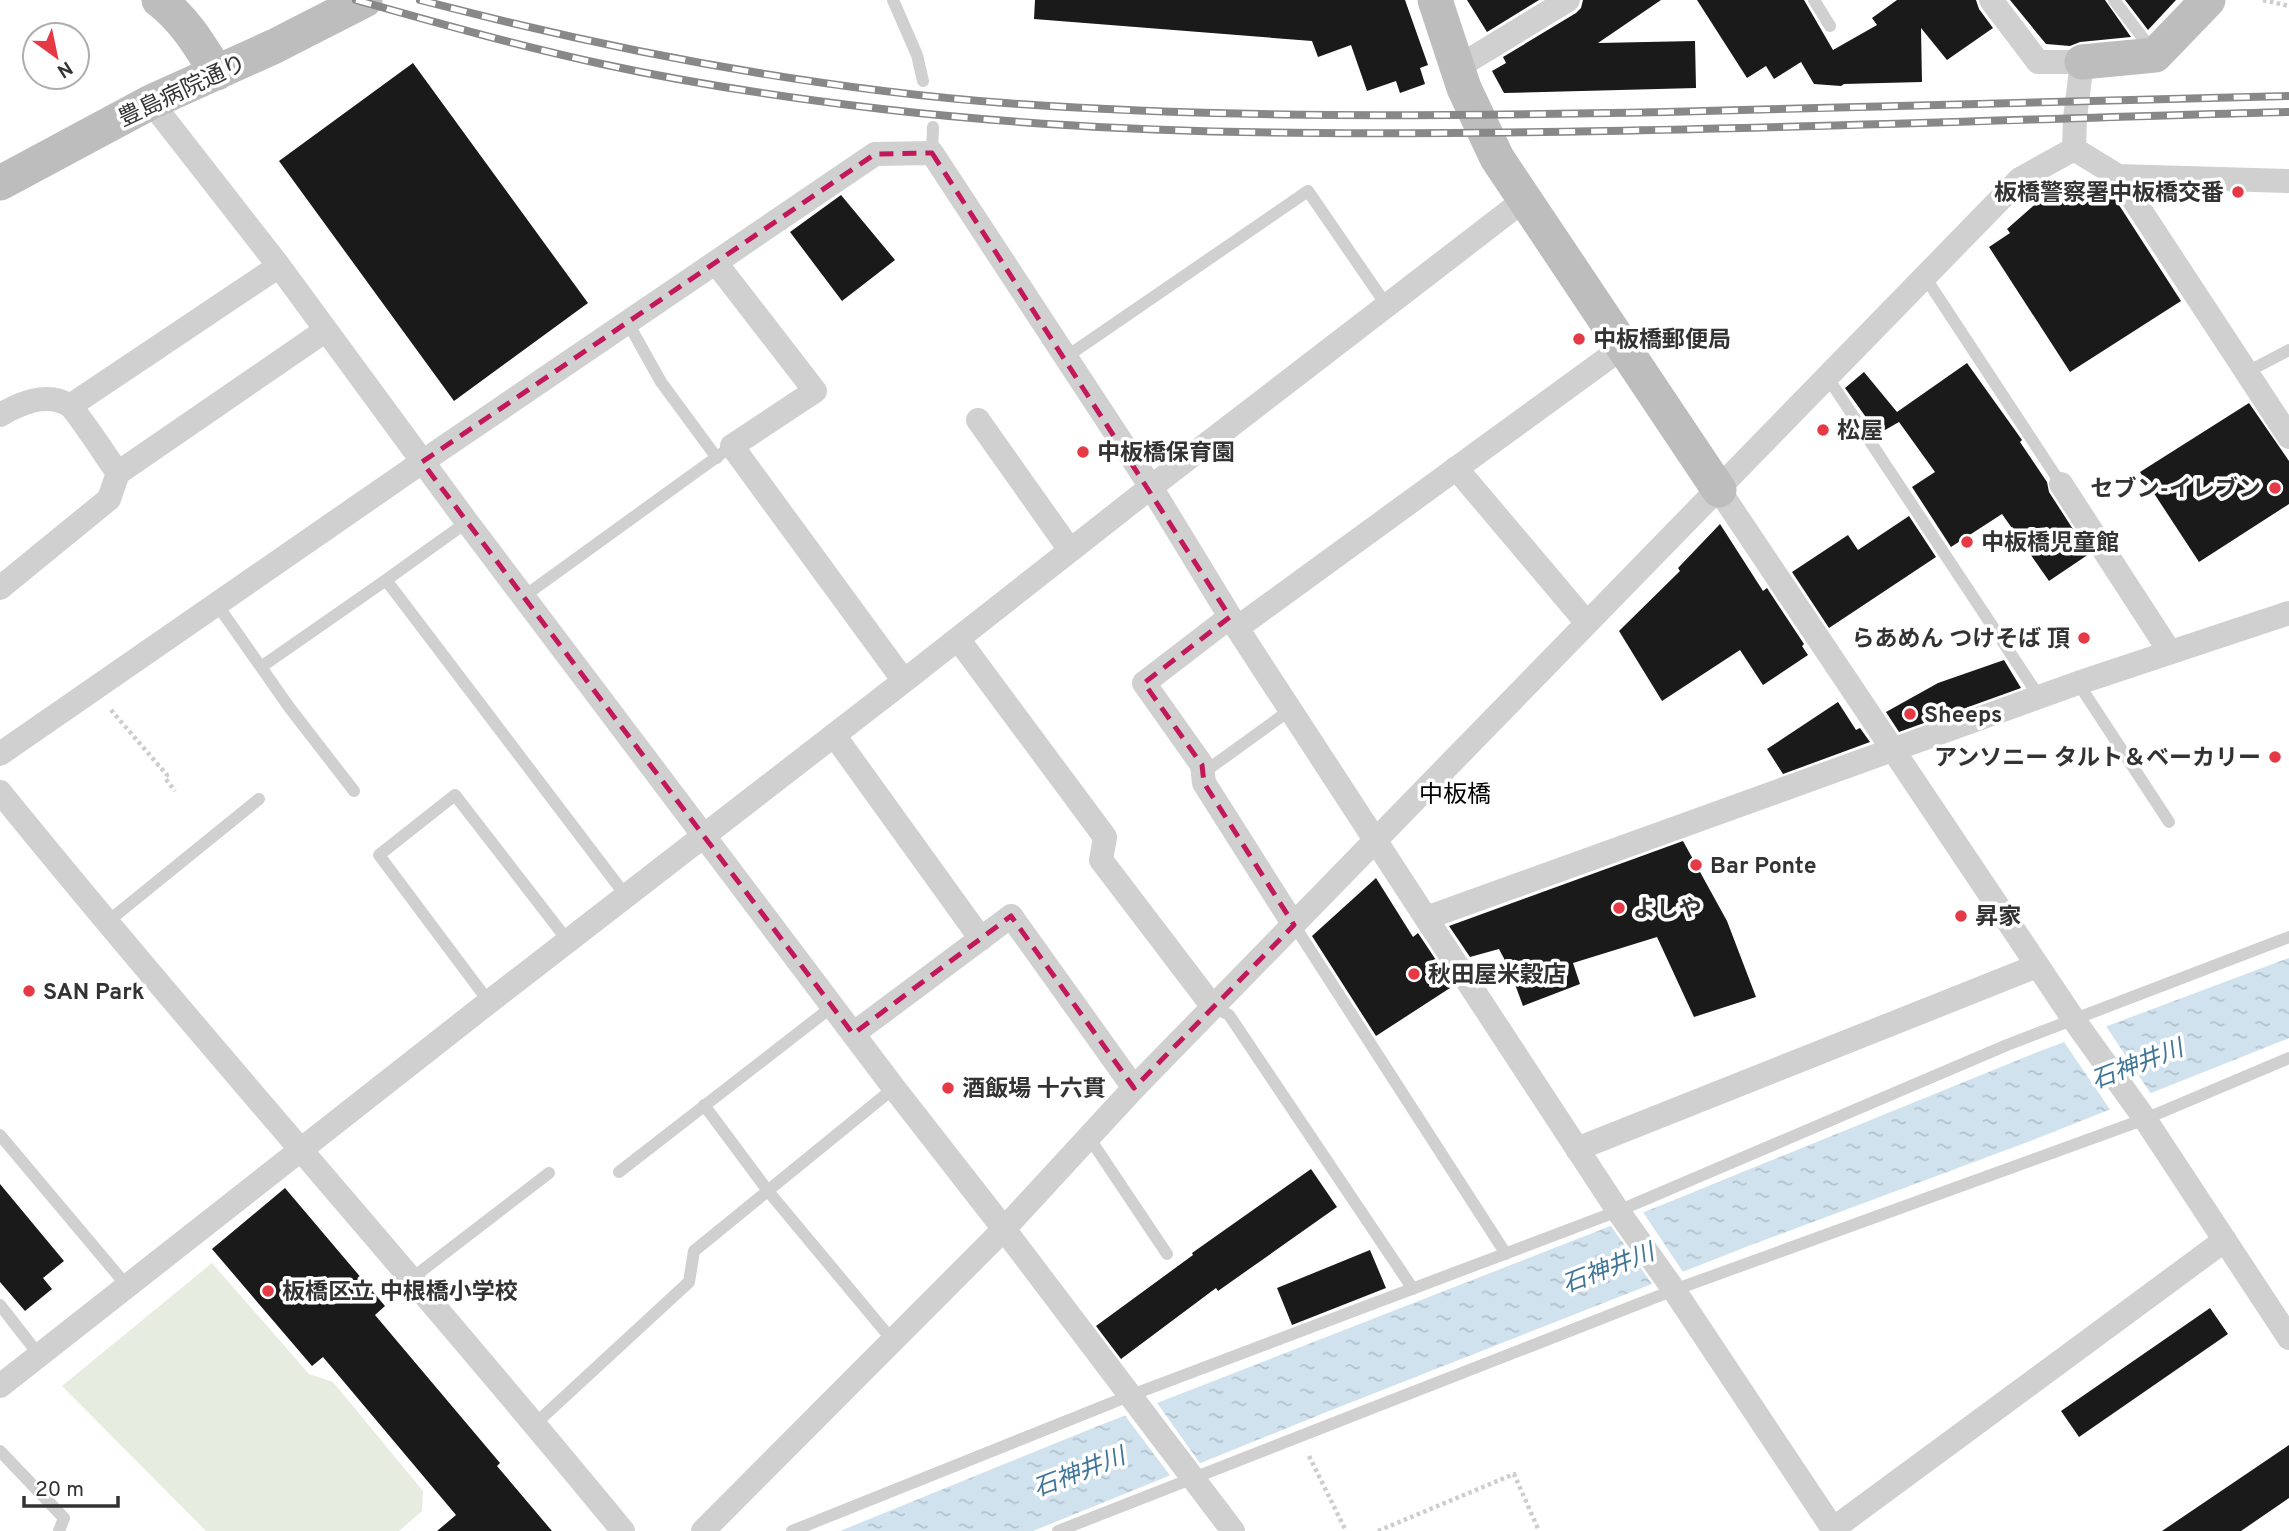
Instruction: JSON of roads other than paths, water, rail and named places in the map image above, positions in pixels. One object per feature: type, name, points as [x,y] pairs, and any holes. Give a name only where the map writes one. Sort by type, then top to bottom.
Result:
[{"type":"street","points":[[159,0],[193,34],[217,73]]},
{"type":"street","name":"豊島病院通り","points":[[0,183],[151,102],[217,73],[365,0]]},
{"type":"street","points":[[1435,0],[1484,135],[1497,159],[2074,1020],[2145,1119],[2225,1240],[2280,1308],[2289,1338]]},
{"type":"street","points":[[1458,68],[1569,0]]},
{"type":"street","points":[[1991,0],[2038,62],[2082,62],[2155,55],[2208,0]]},
{"type":"street","points":[[2074,149],[2082,62]]},
{"type":"street","points":[[151,102],[279,266],[523,597],[1233,1531]]},
{"type":"street","points":[[2074,149],[2118,176],[2289,437]]},
{"type":"street","points":[[703,1531],[1004,1228],[1134,1088],[2021,179],[2074,149]]},
{"type":"street","points":[[0,754],[92,688],[875,154],[932,153],[1151,487],[1233,622],[1376,842],[1618,1211],[1674,1290],[1833,1530],[2225,1240]]},
{"type":"street","points":[[2118,176],[2289,181]]},
{"type":"street","points":[[0,1386],[1151,487],[1524,200]]},
{"type":"street","points":[[716,263],[815,391],[725,452],[904,681]]},
{"type":"street","points":[[70,406],[279,266]]},
{"type":"street","points":[[0,588],[109,499],[118,473],[326,330]]},
{"type":"street","points":[[1294,925],[1204,783],[1202,765],[1144,683],[1456,468],[1623,347]]},
{"type":"street","points":[[0,415],[18,405],[36,400],[55,401],[70,406],[118,473]]},
{"type":"street","points":[[978,420],[1070,551]]},
{"type":"street","points":[[1456,468],[1587,623]]},
{"type":"street","points":[[2061,484],[2170,652]]},
{"type":"street","points":[[1426,918],[2078,683],[2289,613]]},
{"type":"street","points":[[958,639],[1105,837],[1101,860],[1213,1007]]},
{"type":"street","points":[[834,735],[981,939]]},
{"type":"street","points":[[0,792],[106,923],[535,1424],[623,1531]]},
{"type":"street","points":[[853,1034],[1011,916],[1134,1088]]},
{"type":"street","points":[[1577,1149],[2037,965]]},
{"type":"lane","points":[[893,0],[917,55],[923,81]]},
{"type":"lane","points":[[1814,0],[1830,26]]},
{"type":"lane","points":[[2113,0],[2155,55]]},
{"type":"lane","points":[[932,153],[933,127]]},
{"type":"lane","points":[[1066,357],[1308,191],[1387,306]]},
{"type":"lane","points":[[1925,277],[2061,484]]},
{"type":"lane","points":[[523,597],[725,452],[661,382],[628,323]]},
{"type":"lane","points":[[2247,372],[2289,349]]},
{"type":"lane","points":[[1828,378],[2040,698]]},
{"type":"lane","points":[[261,667],[467,522]]},
{"type":"lane","points":[[386,580],[626,896]]},
{"type":"lane","points":[[216,603],[354,791]]},
{"type":"lane","points":[[2078,683],[2169,822]]},
{"type":"lane","points":[[1202,774],[1290,710]]},
{"type":"lane","points":[[488,1003],[379,855],[455,795],[568,941]]},
{"type":"lane","points":[[106,923],[259,799]]},
{"type":"lane","points":[[1294,925],[1506,1254]]},
{"type":"lane","points":[[793,1531],[1129,1396],[1618,1211],[2007,1045],[2289,937]]},
{"type":"lane","points":[[619,1172],[832,1006]]},
{"type":"lane","points":[[1213,1007],[1229,1015],[1413,1289]]},
{"type":"lane","points":[[1058,1531],[1674,1290],[2145,1119],[2289,1058]]},
{"type":"lane","points":[[535,1424],[689,1282],[694,1251],[894,1088]]},
{"type":"lane","points":[[704,1105],[768,1191],[893,1341]]},
{"type":"lane","points":[[0,1135],[127,1286]]},
{"type":"lane","points":[[1088,1136],[1167,1254]]},
{"type":"lane","points":[[411,1279],[549,1173]]},
{"type":"lane","points":[[0,1305],[39,1355]]},
{"type":"lane","points":[[0,1451],[64,1518],[59,1531]]},
{"type":"water","name":"石神井川","points":[[2289,958],[2289,1038],[2033,1140],[1751,1245],[1033,1531],[840,1531],[1098,1426],[1598,1231],[2035,1053]]},
{"type":"railway","points":[[356,0],[540,50],[706,84],[882,109],[1062,125],[1243,132],[1514,132],[2289,112]]},
{"type":"railway","points":[[420,0],[637,51],[783,77],[931,96],[1088,108],[1253,114],[1500,115],[2289,96]]},
{"type":"place","name":"板橋警察署中板橋交番","points":[[2238,192]]},
{"type":"place","name":"中板橋郵便局","points":[[1579,339]]},
{"type":"place","name":"松屋","points":[[1823,430]]},
{"type":"place","name":"中板橋保育園","points":[[1083,452]]},
{"type":"place","name":"セブン-イレブン","points":[[2275,488]]},
{"type":"place","name":"中板橋児童館","points":[[1967,542]]},
{"type":"place","name":"らあめん つけそば 頂","points":[[2084,638]]},
{"type":"place","name":"Sheeps","points":[[1910,714]]},
{"type":"place","name":"アンソニー タルト＆ベーカリー","points":[[2275,757]]},
{"type":"place","name":"Bar Ponte","points":[[1696,865]]},
{"type":"place","name":"よしや","points":[[1619,908]]},
{"type":"place","name":"昇家","points":[[1961,916]]},
{"type":"place","name":"秋田屋米穀店","points":[[1414,974]]},
{"type":"place","name":"SAN Park","points":[[29,991]]},
{"type":"place","name":"酒飯場 十六貫","points":[[948,1088]]},
{"type":"place","name":"板橋区立 中根橋小学校","points":[[268,1291]]},
{"type":"district","name":"中板橋","points":[[1455,794]]}]
